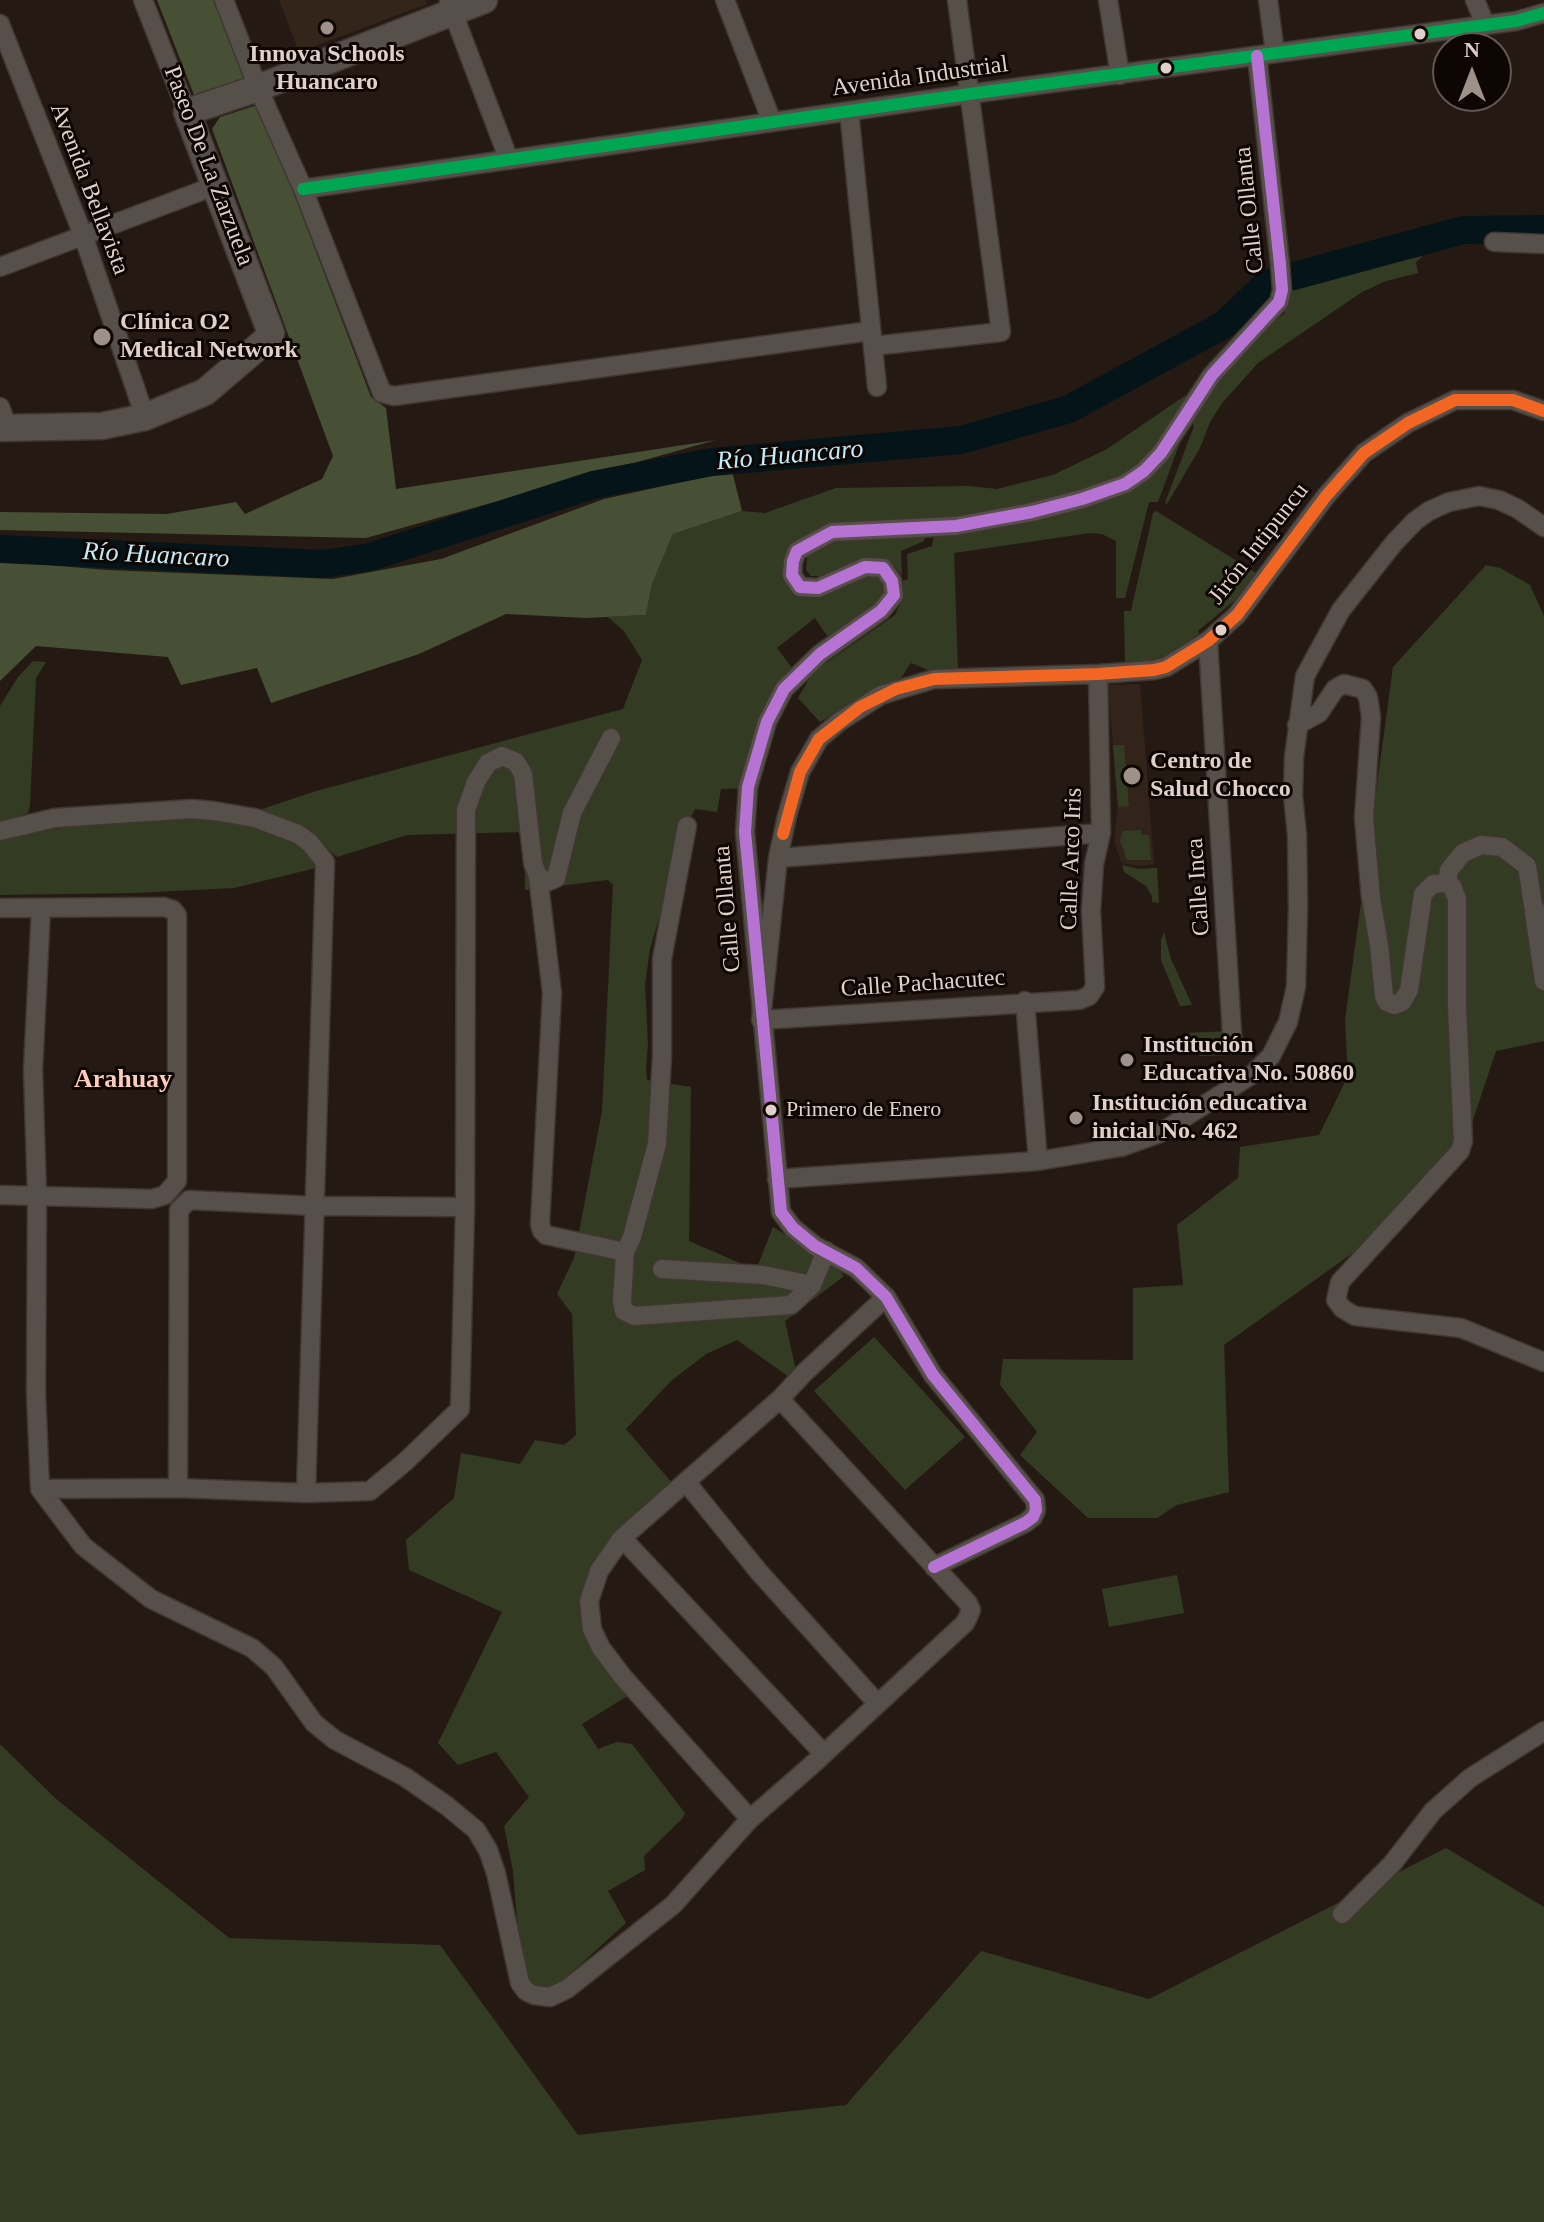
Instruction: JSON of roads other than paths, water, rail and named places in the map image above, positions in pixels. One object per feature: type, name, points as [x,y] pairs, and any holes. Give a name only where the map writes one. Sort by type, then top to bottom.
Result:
[{"type":"street","name":"Paseo De La Zarzuela","points":[[143,0],[217,185],[271,333],[205,392],[145,417]]},
{"type":"street","points":[[224,0],[258,88],[303,189],[377,384],[382,393],[394,396],[871,339],[1001,332],[957,0]]},
{"type":"street","points":[[187,112],[258,88],[451,6],[484,0]]},
{"type":"street","points":[[725,0],[772,122]]},
{"type":"street","points":[[1108,0],[1120,75]]},
{"type":"street","name":"Calle Ollanta","points":[[934,1567],[1025,1523],[1033,1517],[1035,1500],[933,1375],[886,1297],[856,1268],[793,1228],[781,1212],[745,832],[748,787],[767,722],[784,689],[820,654],[881,611],[894,595],[892,581],[883,568],[865,567],[818,588],[800,587],[792,575],[797,551],[832,532],[956,526],[1082,499],[1125,484],[1144,471],[1161,453],[1212,375],[1279,302],[1282,290],[1266,55],[1268,0]]},
{"type":"street","points":[[1475,0],[1485,24]]},
{"type":"street","points":[[451,6],[509,160]]},
{"type":"street","name":"Avenida Industrial","points":[[303,189],[1524,19],[1544,13]]},
{"type":"street","name":"Avenida Bellavista","points":[[0,24],[83,235],[145,417]]},
{"type":"street","points":[[849,111],[877,387]]},
{"type":"street","points":[[0,267],[217,185]]},
{"type":"street","points":[[1494,242],[1544,244]]},
{"type":"street","name":"Jirón Intipuncu","points":[[761,1020],[778,858],[800,772],[819,739],[860,707],[896,689],[934,679],[1098,674],[1166,667],[1208,641],[1237,615],[1326,496],[1364,453],[1408,423],[1455,400],[1513,400],[1544,411]]},
{"type":"street","points":[[3,421],[102,426],[145,417]]},
{"type":"street","points":[[777,1179],[1038,1161],[1121,1147],[1160,1133],[1253,1074],[1271,1056],[1288,1022],[1296,987],[1297,835],[1293,796],[1297,725],[1305,676],[1341,610],[1415,521],[1449,502],[1479,496],[1508,504],[1544,527]]},
{"type":"street","name":"Calle Inca","points":[[1208,641],[1232,1034]]},
{"type":"street","name":"Calle Arco Iris","points":[[1089,996],[1095,987],[1091,911],[1094,864],[1101,833],[1098,674]]},
{"type":"street","points":[[1297,725],[1319,713],[1335,689],[1344,684],[1363,689],[1368,697],[1371,717],[1364,818],[1371,898],[1387,1002],[1394,1005],[1402,1002],[1409,990],[1423,894],[1433,884],[1447,883],[1452,886],[1457,899],[1457,1007],[1463,1141],[1460,1151],[1340,1282],[1336,1300],[1355,1316],[1461,1328],[1544,1362]]},
{"type":"street","points":[[538,876],[547,882],[556,878],[572,813],[611,738]]},
{"type":"street","points":[[40,1489],[370,1491],[460,1409],[465,1207],[465,825],[466,810],[476,782],[488,763],[502,756],[516,762],[523,774],[552,993],[540,1224],[546,1235],[625,1252]]},
{"type":"street","points":[[0,831],[55,818],[192,809],[255,818],[298,834],[325,862],[306,1493]]},
{"type":"street","points":[[687,826],[662,959],[662,1056],[657,1144],[632,1237],[625,1252],[624,1311],[634,1316],[791,1305],[812,1285],[826,1251]]},
{"type":"street","points":[[778,858],[1101,833]]},
{"type":"street","points":[[1447,883],[1449,870],[1463,853],[1481,845],[1502,847],[1527,866],[1544,981]]},
{"type":"street","points":[[1533,905],[1544,924]]},
{"type":"street","points":[[0,908],[164,907],[177,915],[177,1181],[165,1195],[152,1199],[0,1195]]},
{"type":"street","points":[[41,908],[33,1070],[40,1489],[83,1546],[140,1591],[252,1648],[274,1667],[314,1723],[335,1740],[405,1777],[476,1830],[488,1850],[496,1873],[520,1983],[534,1995],[550,1997],[567,1989],[673,1905],[750,1819],[965,1623],[971,1610],[968,1603],[780,1399]]},
{"type":"street","name":"Calle Pachacutec","points":[[761,1020],[1079,1000],[1089,996]]},
{"type":"street","points":[[1025,1001],[1038,1161]]},
{"type":"street","points":[[178,1488],[179,1210],[189,1200],[315,1206],[465,1207]]},
{"type":"street","points":[[662,1269],[763,1275],[812,1285]]},
{"type":"street","points":[[750,1819],[623,1677],[601,1648],[592,1629],[589,1601],[599,1571],[622,1538],[780,1399],[886,1297]]},
{"type":"street","points":[[686,1482],[759,1572],[877,1703]]},
{"type":"street","points":[[622,1538],[824,1754]]},
{"type":"street","points":[[1342,1914],[1392,1864],[1443,1803],[1470,1778],[1544,1731]]},
{"type":"waterway","name":"Río Huancaro","points":[[0,549],[323,564],[370,557],[593,485],[712,462],[961,440],[1069,409],[1225,324],[1268,283],[1463,230],[1544,229]]},
{"type":"place","name":"Innova Schools Huancaro","points":[[327,28]]},
{"type":"place","name":"Clínica O2 Medical Network","points":[[102,337]]},
{"type":"place","name":"Centro de Salud Chocco","points":[[1132,776]]},
{"type":"place","name":"Institución Educativa No. 50860","points":[[1127,1060]]},
{"type":"place","name":"Primero de Enero","points":[[771,1110]]},
{"type":"place","name":"Institución educativa inicial No. 462","points":[[1076,1118]]},
{"type":"district","name":"Arahuay","points":[[123,1080]]}]
